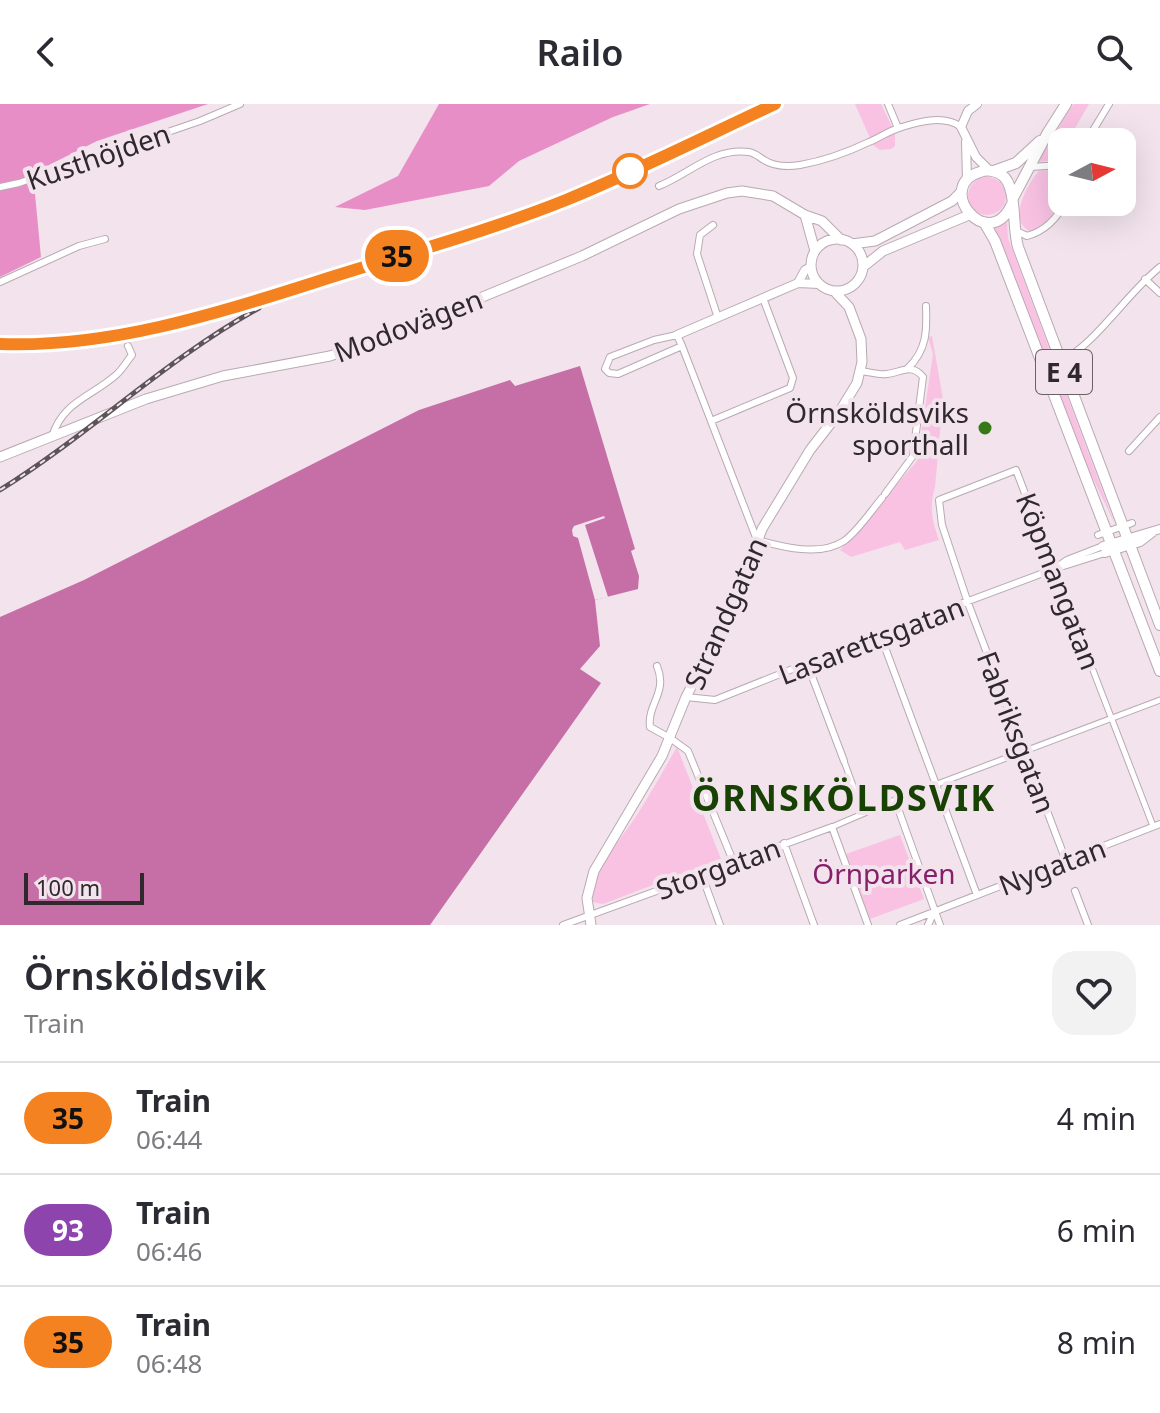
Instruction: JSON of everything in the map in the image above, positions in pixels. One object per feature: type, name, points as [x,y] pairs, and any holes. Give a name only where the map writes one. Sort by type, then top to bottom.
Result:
[{"type":"highway","points":[[1047,134],[1016,163],[977,173],[965,185],[963,204],[969,215],[984,222],[1000,219],[1066,104]]},
{"type":"highway","points":[[992,171],[1009,181],[1013,201]]},
{"type":"highway","name":"E 4","points":[[1013,201],[1013,230],[1060,362],[1128,525],[1129,541],[1160,625]]},
{"type":"highway","name":"E 4","points":[[984,222],[995,241],[1107,543],[1160,671]]},
{"type":"main road","points":[[851,244],[875,241],[951,202],[965,185]]},
{"type":"main road","name":"Modovägen","points":[[0,457],[146,399],[223,376],[330,356],[378,340],[582,256],[708,198],[742,191],[773,196],[822,221],[841,240]]},
{"type":"main road","points":[[805,215],[815,251],[811,267],[819,284],[834,291],[849,307],[861,339],[861,371]]},
{"type":"main road","points":[[849,307],[863,267],[883,251],[969,215]]},
{"type":"main road","points":[[815,251],[826,242],[841,240],[851,244],[860,254],[863,267]]},
{"type":"main road","points":[[834,291],[842,291],[856,282]]},
{"type":"main road","name":"Strandgatan","points":[[593,917],[587,898],[594,871],[642,793],[670,738],[686,697],[735,602],[757,540],[810,450],[852,394],[861,371]]},
{"type":"street","name":"Kusthöjden","points":[[0,187],[200,121],[240,104]]},
{"type":"street","points":[[888,104],[898,128]]},
{"type":"street","points":[[961,127],[968,111],[977,104]]},
{"type":"street","points":[[1094,128],[1109,104]]},
{"type":"street","points":[[659,186],[717,155],[732,151],[753,152],[771,165],[801,165],[866,144],[898,128],[942,120],[961,127],[966,141],[965,185]]},
{"type":"street","points":[[966,141],[992,171]]},
{"type":"street","points":[[1030,167],[1048,166]]},
{"type":"street","points":[[1013,230],[1027,236],[1040,233],[1056,216]]},
{"type":"street","points":[[713,225],[700,235],[697,254],[718,318]]},
{"type":"street","points":[[0,282],[79,246],[105,239]]},
{"type":"street","points":[[798,283],[805,270],[811,267]]},
{"type":"street","points":[[1060,362],[1085,344],[1160,267]]},
{"type":"street","points":[[1145,279],[1160,293]]},
{"type":"street","points":[[682,346],[618,374],[605,369],[610,357],[654,340],[677,335],[798,283],[819,284]]},
{"type":"street","points":[[711,421],[790,388],[792,384],[793,378],[763,298]]},
{"type":"street","points":[[861,371],[888,374],[908,368],[918,359],[924,342],[926,306]]},
{"type":"street","points":[[677,335],[757,540],[791,548],[826,549],[845,540],[884,496],[913,456],[924,383],[921,373],[908,368]]},
{"type":"street","points":[[52,438],[57,420],[87,394],[117,375],[132,355],[128,346]]},
{"type":"street","points":[[1129,451],[1160,417]]},
{"type":"street","name":"Köpmangatan","points":[[968,603],[939,513],[939,500],[1016,470],[1111,718],[1157,825]]},
{"type":"street","points":[[1107,543],[1128,525]]},
{"type":"street","name":"Lasarettsgatan","points":[[686,697],[715,700],[1054,569],[1107,543],[1129,541],[1157,531]]},
{"type":"street","name":"Fabriksgatan","points":[[968,603],[1066,861]]},
{"type":"street","points":[[880,634],[977,895]]},
{"type":"street","points":[[807,663],[863,813]]},
{"type":"street","points":[[657,666],[661,685],[648,724],[652,730],[688,751],[733,861]]},
{"type":"street","name":"Storgatan","points":[[563,925],[593,917],[701,873],[832,827],[895,800],[1160,700]]},
{"type":"street","points":[[895,800],[940,925]]},
{"type":"street","name":"Nygatan","points":[[900,925],[1157,825]]},
{"type":"street","points":[[832,827],[868,925]]},
{"type":"street","points":[[784,843],[814,925]]},
{"type":"street","points":[[701,873],[720,925]]},
{"type":"street","points":[[1075,891],[1088,925]]},
{"type":"street","points":[[928,925],[934,912]]},
{"type":"green space","points":[[855,104],[881,104],[895,133],[895,146],[880,150],[873,145]]},
{"type":"green space","points":[[1073,104],[1089,104],[1075,128],[1058,128]]},
{"type":"green space","points":[[1048,144],[1048,161],[1037,162]]},
{"type":"green space","points":[[1048,170],[1048,216],[1051,216],[1032,232],[1020,220],[1021,203],[1039,171]]},
{"type":"green space","points":[[987,177],[1001,182],[1006,196],[1001,210],[987,215],[973,210],[968,196],[973,182]]},
{"type":"green space","points":[[1007,220],[1008,238],[1115,524],[1079,450],[990,227]]},
{"type":"green space","points":[[932,336],[943,399],[932,508],[939,540],[905,550],[900,542],[851,557],[840,550],[917,461],[933,354],[928,337]]},
{"type":"green space","points":[[677,747],[721,859],[603,904],[593,902],[602,868]]},
{"type":"green space","name":"Örnparken","points":[[900,835],[924,899],[870,919],[846,854]]},
{"type":"shaded area","points":[[0,104],[208,104],[97,141],[33,173],[41,257],[0,277]]},
{"type":"shaded area","points":[[439,104],[650,104],[613,117],[519,161],[489,186],[365,210],[335,207],[398,176]]},
{"type":"shaded area","points":[[580,366],[635,549],[631,551],[639,576],[638,589],[595,600],[600,646],[580,669],[601,683],[430,925],[0,925],[0,617],[84,580],[419,410],[510,380],[515,386]]},
{"type":"pier","points":[[604,516],[585,525],[608,597],[595,600],[578,538],[573,536],[572,530],[574,526]]},
{"type":"railway","points":[[26,345],[92,340],[180,323],[451,239],[567,199],[775,104]]},
{"type":"railway","points":[[0,490],[192,350],[259,308]]},
{"type":"train","name":"35","points":[[0,344],[63,343],[151,330],[241,305],[567,199],[775,104]]},
{"type":"place","name":"Örnsköldsviks sporthall","points":[[985,428]]},
{"type":"district","name":"ÖRNSKÖLDSVIK","points":[[844,797]]}]
